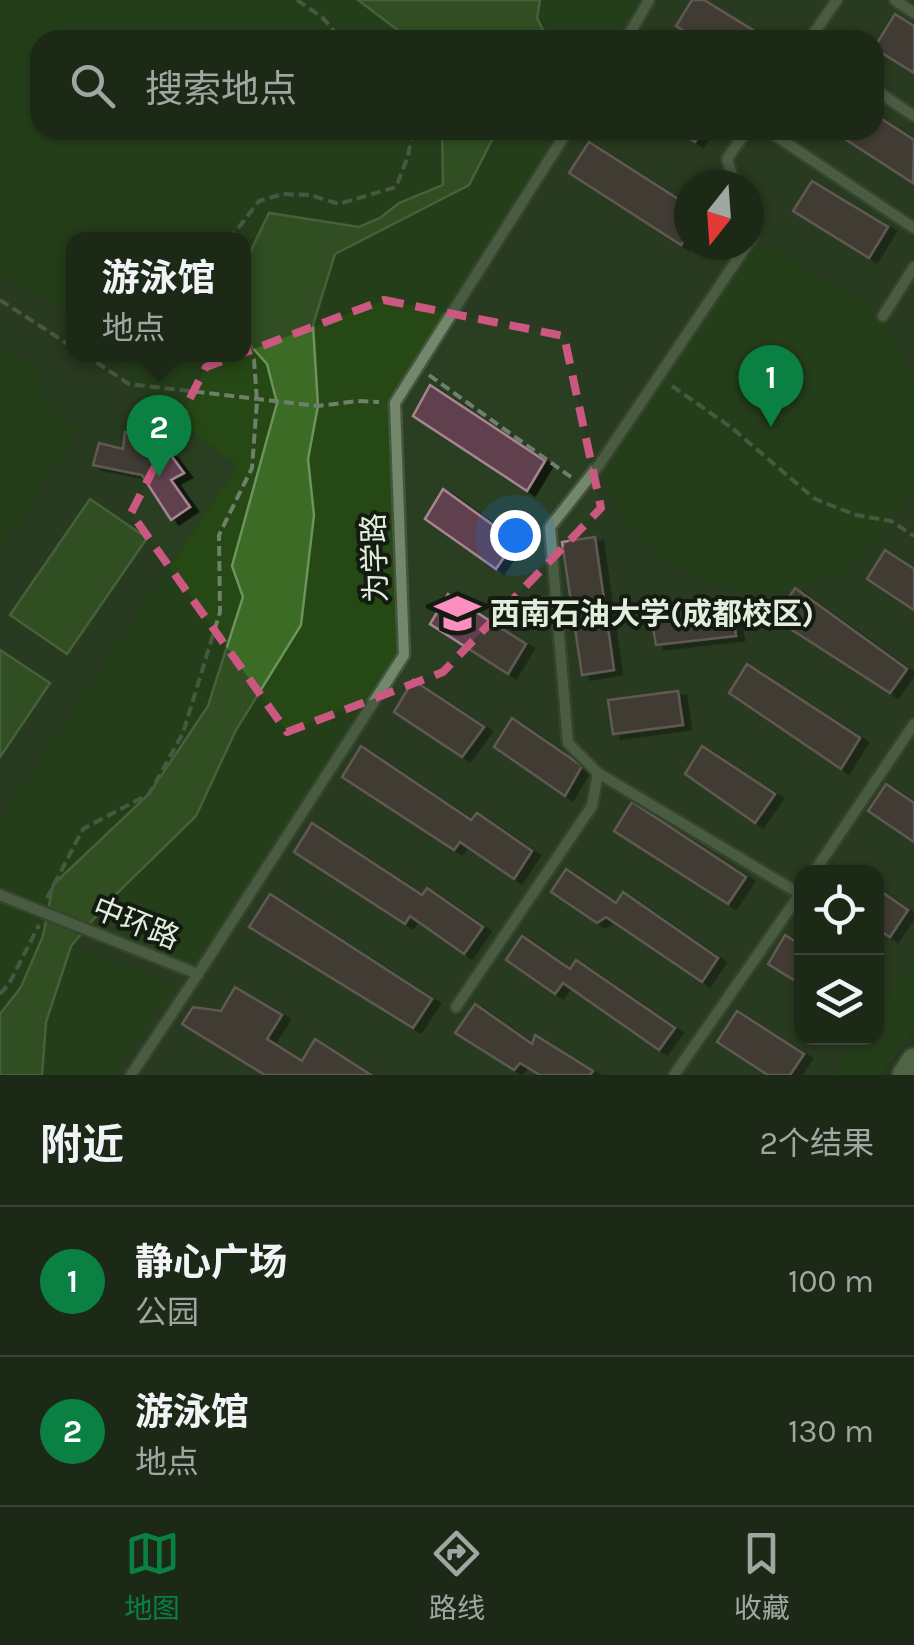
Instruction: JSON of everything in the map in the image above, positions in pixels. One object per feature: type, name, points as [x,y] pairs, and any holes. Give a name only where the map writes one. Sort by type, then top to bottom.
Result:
[{"type":"street","points":[[905,1075],[914,1061]]},
{"type":"lane","points":[[632,30],[649,0]]},
{"type":"lane","points":[[817,30],[837,0]]},
{"type":"lane","points":[[895,0],[914,13]]},
{"type":"lane","points":[[884,96],[914,116]]},
{"type":"lane","points":[[395,403],[562,140]]},
{"type":"lane","points":[[730,170],[727,160],[740,140]]},
{"type":"lane","points":[[782,140],[914,228]]},
{"type":"lane","points":[[737,260],[583,486],[550,527],[568,742],[598,773],[794,888]]},
{"type":"lane","points":[[883,316],[914,267]]},
{"type":"lane","name":"为学路","points":[[198,974],[404,655],[395,403]]},
{"type":"lane","points":[[819,865],[914,724]]},
{"type":"lane","points":[[456,1007],[592,806],[598,773]]},
{"type":"lane","name":"中环路","points":[[0,896],[198,974],[132,1075]]},
{"type":"lane","points":[[674,1075],[794,902]]},
{"type":"path","points":[[297,0],[333,30]]},
{"type":"path","points":[[235,232],[259,201],[283,194],[310,195],[340,204],[396,187],[411,140]]},
{"type":"path","points":[[0,300],[66,343]]},
{"type":"path","points":[[0,994],[9,984],[45,913],[83,829],[149,794],[183,733],[220,612],[219,535],[252,468],[256,401],[251,355]]},
{"type":"path","points":[[96,362],[129,384],[276,403],[395,403]]},
{"type":"path","points":[[418,367],[583,486]]},
{"type":"path","points":[[658,376],[732,428],[815,499],[856,516],[892,521],[914,536]]},
{"type":"highlighted area","points":[[384,300],[564,336],[601,508],[443,672],[287,732],[131,513],[206,367]]},
{"type":"shaded area","name":"西南石油大学(成都校区)","points":[[0,0],[914,0],[914,961],[884,1003],[884,865],[794,865],[794,1045],[854,1045],[832,1075],[0,1075]]},
{"type":"shaded area","points":[[0,0],[640,0],[642,10],[629,30],[30,30],[30,140],[559,140],[392,404],[401,655],[197,973],[0,894],[0,818],[238,466],[129,384],[118,362],[251,362],[251,232],[66,232],[66,314],[0,271]]},
{"type":"shaded area","points":[[358,0],[540,0],[537,18],[543,30],[398,30]]},
{"type":"shaded area","points":[[442,140],[492,140],[469,185],[335,254],[313,325],[318,406],[308,459],[314,515],[301,625],[236,730],[196,816],[109,901],[71,946],[46,1022],[42,1075],[0,1075],[0,1014],[21,987],[43,936],[53,885],[149,794],[208,706],[243,597],[232,566],[277,403],[267,364],[251,346],[251,250],[269,213],[359,227],[380,218],[399,203],[443,185]]},
{"type":"shaded area","points":[[764,243],[883,316],[914,385],[914,484],[867,550],[842,572],[805,587],[735,590],[700,579],[665,559],[631,527],[600,468],[740,260],[764,260]]},
{"type":"shaded area","points":[[0,343],[33,367],[49,406],[79,430],[0,551]]},
{"type":"shaded area","points":[[90,499],[147,538],[67,654],[10,615]]},
{"type":"shaded area","points":[[0,650],[50,683],[0,757]]},
{"type":"shaded area","points":[[0,896],[47,915],[29,968],[0,1014]]},
{"type":"shaded area","points":[[71,946],[175,985],[114,1075],[42,1075],[46,1022]]},
{"type":"shaded area","points":[[914,961],[914,1028],[882,1075],[832,1075],[854,1045],[884,1045],[884,1003]]},
{"type":"building","points":[[692,0],[704,0],[753,30],[682,30],[676,26]]},
{"type":"building","points":[[895,14],[914,26],[914,73],[884,54],[884,32]]},
{"type":"building","points":[[884,120],[914,140],[913,183],[846,140],[884,140]]},
{"type":"building","points":[[589,142],[674,196],[674,240],[569,173]]},
{"type":"building","points":[[812,181],[888,227],[869,258],[793,211]]},
{"type":"building","points":[[430,385],[545,461],[527,491],[413,416]]},
{"type":"building","points":[[125,432],[170,454],[184,473],[171,480],[190,507],[171,520],[142,475],[93,465],[99,443],[123,449]]},
{"type":"building","points":[[443,489],[515,541],[496,569],[425,519]]},
{"type":"building","points":[[595,537],[614,670],[582,675],[562,542]]},
{"type":"building","points":[[885,550],[914,569],[914,610],[867,579]]},
{"type":"building","points":[[795,588],[907,669],[890,693],[775,619]]},
{"type":"building","points":[[448,594],[526,644],[508,674],[430,624]]},
{"type":"building","points":[[730,600],[736,636],[656,645],[650,611]]},
{"type":"building","points":[[747,664],[860,738],[841,769],[729,693]]},
{"type":"building","points":[[413,680],[484,727],[462,757],[394,712]]},
{"type":"building","points":[[678,691],[683,725],[613,734],[608,700]]},
{"type":"building","points":[[512,718],[582,766],[565,796],[494,747]]},
{"type":"building","points":[[361,746],[471,820],[477,813],[532,851],[514,879],[460,842],[454,850],[342,777]]},
{"type":"building","points":[[702,746],[775,794],[755,823],[685,774]]},
{"type":"building","points":[[886,784],[914,803],[914,842],[868,811]]},
{"type":"building","points":[[632,802],[746,877],[728,904],[614,831]]},
{"type":"building","points":[[312,823],[422,895],[427,888],[483,927],[464,954],[410,916],[405,924],[294,852]]},
{"type":"building","points":[[566,869],[616,903],[623,892],[718,958],[702,982],[606,917],[597,923],[551,892]]},
{"type":"building","points":[[270,894],[432,999],[413,1028],[249,927]]},
{"type":"building","points":[[884,894],[908,910],[890,937],[884,933]]},
{"type":"building","points":[[785,935],[794,941],[794,980],[768,964]]},
{"type":"building","points":[[522,936],[570,969],[576,960],[675,1028],[659,1050],[563,983],[555,994],[506,960]]},
{"type":"building","points":[[235,987],[282,1015],[267,1039],[302,1061],[315,1039],[371,1075],[265,1075],[182,1024],[193,1007],[221,1011]]},
{"type":"building","points":[[475,1004],[532,1044],[535,1035],[593,1071],[590,1075],[540,1075],[520,1063],[514,1070],[455,1033]]},
{"type":"building","points":[[737,1011],[804,1054],[790,1075],[768,1075],[717,1042]]},
{"type":"place","name":"静心广场","points":[[771,427]]},
{"type":"place","name":"游泳馆","points":[[159,477]]},
{"type":"place","name":"西南石油大学(成都校区)","points":[[457,614]]}]
